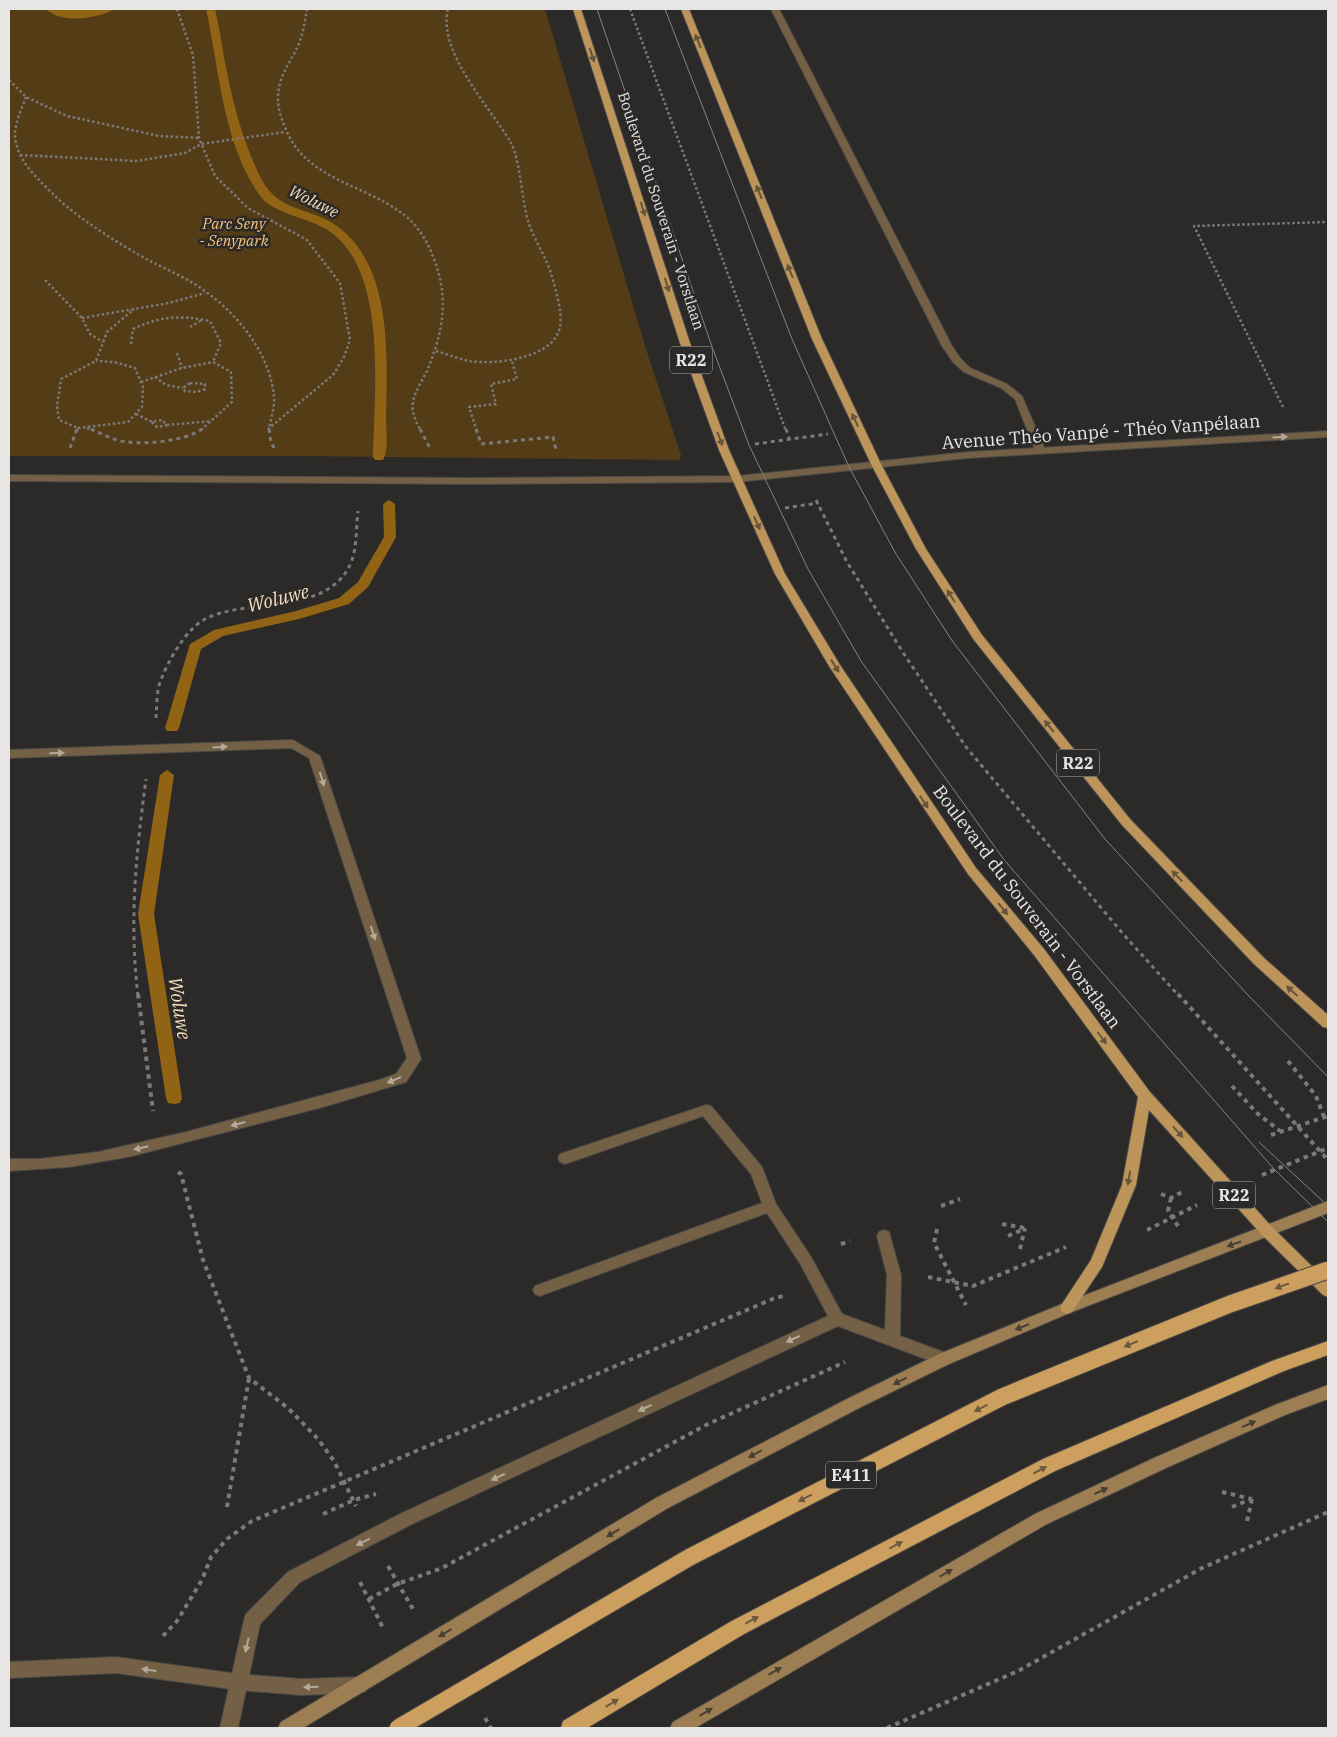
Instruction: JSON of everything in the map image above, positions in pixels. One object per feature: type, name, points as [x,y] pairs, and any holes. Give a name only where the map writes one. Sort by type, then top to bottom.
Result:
[{"type":"highway","name":"E411","points":[[398,1728],[690,1557],[1002,1397],[1230,1304],[1328,1270]]},
{"type":"highway","points":[[570,1728],[737,1628],[1049,1465],[1278,1366],[1328,1348]]},
{"type":"main road","name":"Boulevard du Souverain - Vorstlaan","points":[[577,9],[653,239],[685,343],[724,450],[780,574],[835,666],[972,872],[1039,952],[1145,1096],[1268,1232],[1328,1291]]},
{"type":"main road","name":"R22","points":[[686,9],[817,339],[876,464],[921,549],[978,637],[1126,822],[1260,961],[1328,1023]]},
{"type":"main road","points":[[1067,1308],[1097,1262],[1129,1185],[1145,1096]]},
{"type":"main road","points":[[287,1728],[662,1503],[856,1402],[944,1359],[1067,1308],[1199,1256],[1268,1232],[1328,1207]]},
{"type":"main road","points":[[679,1728],[1041,1519],[1160,1463],[1280,1410],[1328,1392]]},
{"type":"street","points":[[775,9],[947,346],[956,360],[967,370],[1004,386],[1019,398],[1040,450]]},
{"type":"street","name":"Avenue Théo Vanpé - Théo Vanpélaan","points":[[876,464],[1040,450],[1328,434]]},
{"type":"street","points":[[9,478],[471,481],[737,479],[764,478],[876,464]]},
{"type":"street","points":[[9,754],[293,744],[314,756],[414,1059],[401,1078],[188,1137],[102,1157],[43,1166],[9,1166]]},
{"type":"street","points":[[565,1158],[706,1110],[757,1171],[770,1206],[806,1261],[837,1319],[944,1359]]},
{"type":"street","points":[[540,1290],[770,1206]]},
{"type":"street","points":[[884,1236],[894,1275],[892,1340]]},
{"type":"street","points":[[229,1728],[252,1620],[294,1577],[406,1519],[837,1319]]},
{"type":"street","points":[[9,1670],[116,1665],[238,1682],[301,1687],[360,1685]]},
{"type":"path","points":[[26,97],[17,124],[15,138],[20,155],[31,173],[84,219],[149,260],[186,279],[206,292],[237,322],[266,362],[274,397],[268,429],[332,375],[344,357],[350,340],[340,283],[307,240],[248,208],[229,192],[215,176],[199,138],[193,55],[177,9]]},
{"type":"path","points":[[306,9],[305,24],[296,49],[284,66],[278,95],[285,132],[298,153],[312,167],[402,213],[414,224],[432,253],[441,281],[443,302],[436,351],[413,402],[416,422],[435,457]]},
{"type":"path","points":[[436,351],[469,361],[512,362],[538,352],[552,342],[559,332],[560,317],[552,276],[528,222],[512,145],[471,86],[450,44],[446,17],[448,9]]},
{"type":"path","points":[[9,80],[26,97],[67,116],[119,129],[159,136],[199,138]]},
{"type":"path","points":[[20,155],[137,161],[184,153],[201,144],[285,132]]},
{"type":"path","name":"Avenue Théo Vanpé - Théo Vanpélaan","points":[[1286,412],[1194,226],[1328,222]]},
{"type":"path","points":[[45,280],[82,318],[90,334],[103,342]]},
{"type":"path","points":[[82,318],[134,309],[206,292]]},
{"type":"path","points":[[96,361],[107,332],[134,309]]},
{"type":"path","points":[[131,344],[133,328],[153,319],[182,315],[210,321],[221,343],[213,362]]},
{"type":"path","points":[[190,327],[202,320]]},
{"type":"path","points":[[177,353],[182,368]]},
{"type":"path","points":[[96,361],[114,362],[135,368],[141,382],[143,387],[142,408],[128,422],[78,428],[59,420],[57,406],[61,379],[96,361]]},
{"type":"path","points":[[87,428],[118,440],[143,443],[193,436],[213,421],[232,402],[231,372],[213,362],[182,368],[141,382]]},
{"type":"path","points":[[512,362],[517,379],[492,384],[496,404],[469,407],[481,444],[553,437],[559,458]]},
{"type":"path","points":[[154,376],[166,385],[183,388],[192,393],[202,392],[205,389],[205,384],[190,383],[183,388]]},
{"type":"path","points":[[136,414],[152,422],[157,428],[167,425],[213,421]]},
{"type":"path","points":[[152,422],[162,420],[167,425]]},
{"type":"path","points":[[68,455],[73,436],[78,428]]},
{"type":"path","points":[[724,450],[860,430]]},
{"type":"path","points":[[752,514],[827,502]]},
{"type":"path","points":[[155,727],[160,681],[186,634],[205,619],[233,611],[301,600],[324,592],[340,580],[352,560],[359,507]]},
{"type":"path","points":[[147,774],[135,862],[132,916],[140,1008],[153,1112]]},
{"type":"path","points":[[1271,1135],[1326,1117],[1316,1096],[1288,1061]]},
{"type":"path","points":[[1232,1086],[1258,1114],[1280,1131]]},
{"type":"path","points":[[1320,1151],[1328,1160]]},
{"type":"path","points":[[181,1174],[203,1260],[249,1378],[227,1507]]},
{"type":"path","points":[[1182,1192],[1172,1198],[1168,1211],[1184,1234]]},
{"type":"path","points":[[1155,1193],[1172,1198]]},
{"type":"path","points":[[941,1206],[960,1199]]},
{"type":"path","points":[[1002,1224],[1025,1228]]},
{"type":"path","points":[[1008,1236],[1025,1228]]},
{"type":"path","points":[[1020,1249],[1025,1228]]},
{"type":"path","points":[[937,1229],[934,1243],[966,1305]]},
{"type":"path","points":[[841,1244],[854,1240]]},
{"type":"path","points":[[369,1599],[397,1584],[442,1568],[706,1425],[845,1362]]},
{"type":"path","points":[[116,1665],[150,1647],[177,1621],[202,1580],[211,1557],[227,1539],[252,1520],[344,1481],[334,1461],[318,1439],[288,1408],[249,1378]]},
{"type":"path","points":[[1222,1492],[1252,1499]]},
{"type":"path","points":[[1232,1507],[1252,1499]]},
{"type":"path","points":[[1246,1521],[1252,1499]]},
{"type":"path","points":[[887,1728],[1018,1671],[1202,1568],[1328,1512]]},
{"type":"path","points":[[358,1579],[377,1616]]},
{"type":"green space","name":"Parc Seny - Senypark","points":[[9,9],[545,9],[646,349],[681,455],[679,460],[298,456],[9,456]]},
{"type":"shaded area","points":[[46,9],[116,9],[90,17],[71,18],[61,17]]},
{"type":"waterway","name":"Woluwe","points":[[210,9],[236,128],[249,163],[266,196],[278,205],[321,222],[337,231],[355,250],[367,275],[375,305],[379,336],[379,457]]},
{"type":"waterway","name":"Woluwe","points":[[172,728],[195,647],[219,633],[299,615],[344,601],[363,584],[390,537],[389,504]]},
{"type":"waterway","name":"Woluwe","points":[[167,775],[146,914],[174,1098]]},
{"type":"tram line","points":[[597,9],[711,344],[749,445],[808,569],[861,661],[1005,861],[1274,1169],[1328,1222]]},
{"type":"tram line","points":[[665,9],[792,339],[849,467],[896,554],[953,642],[1105,839],[1246,993],[1328,1077]]},
{"type":"tram line","points":[[1259,1142],[1328,1206]]}]
